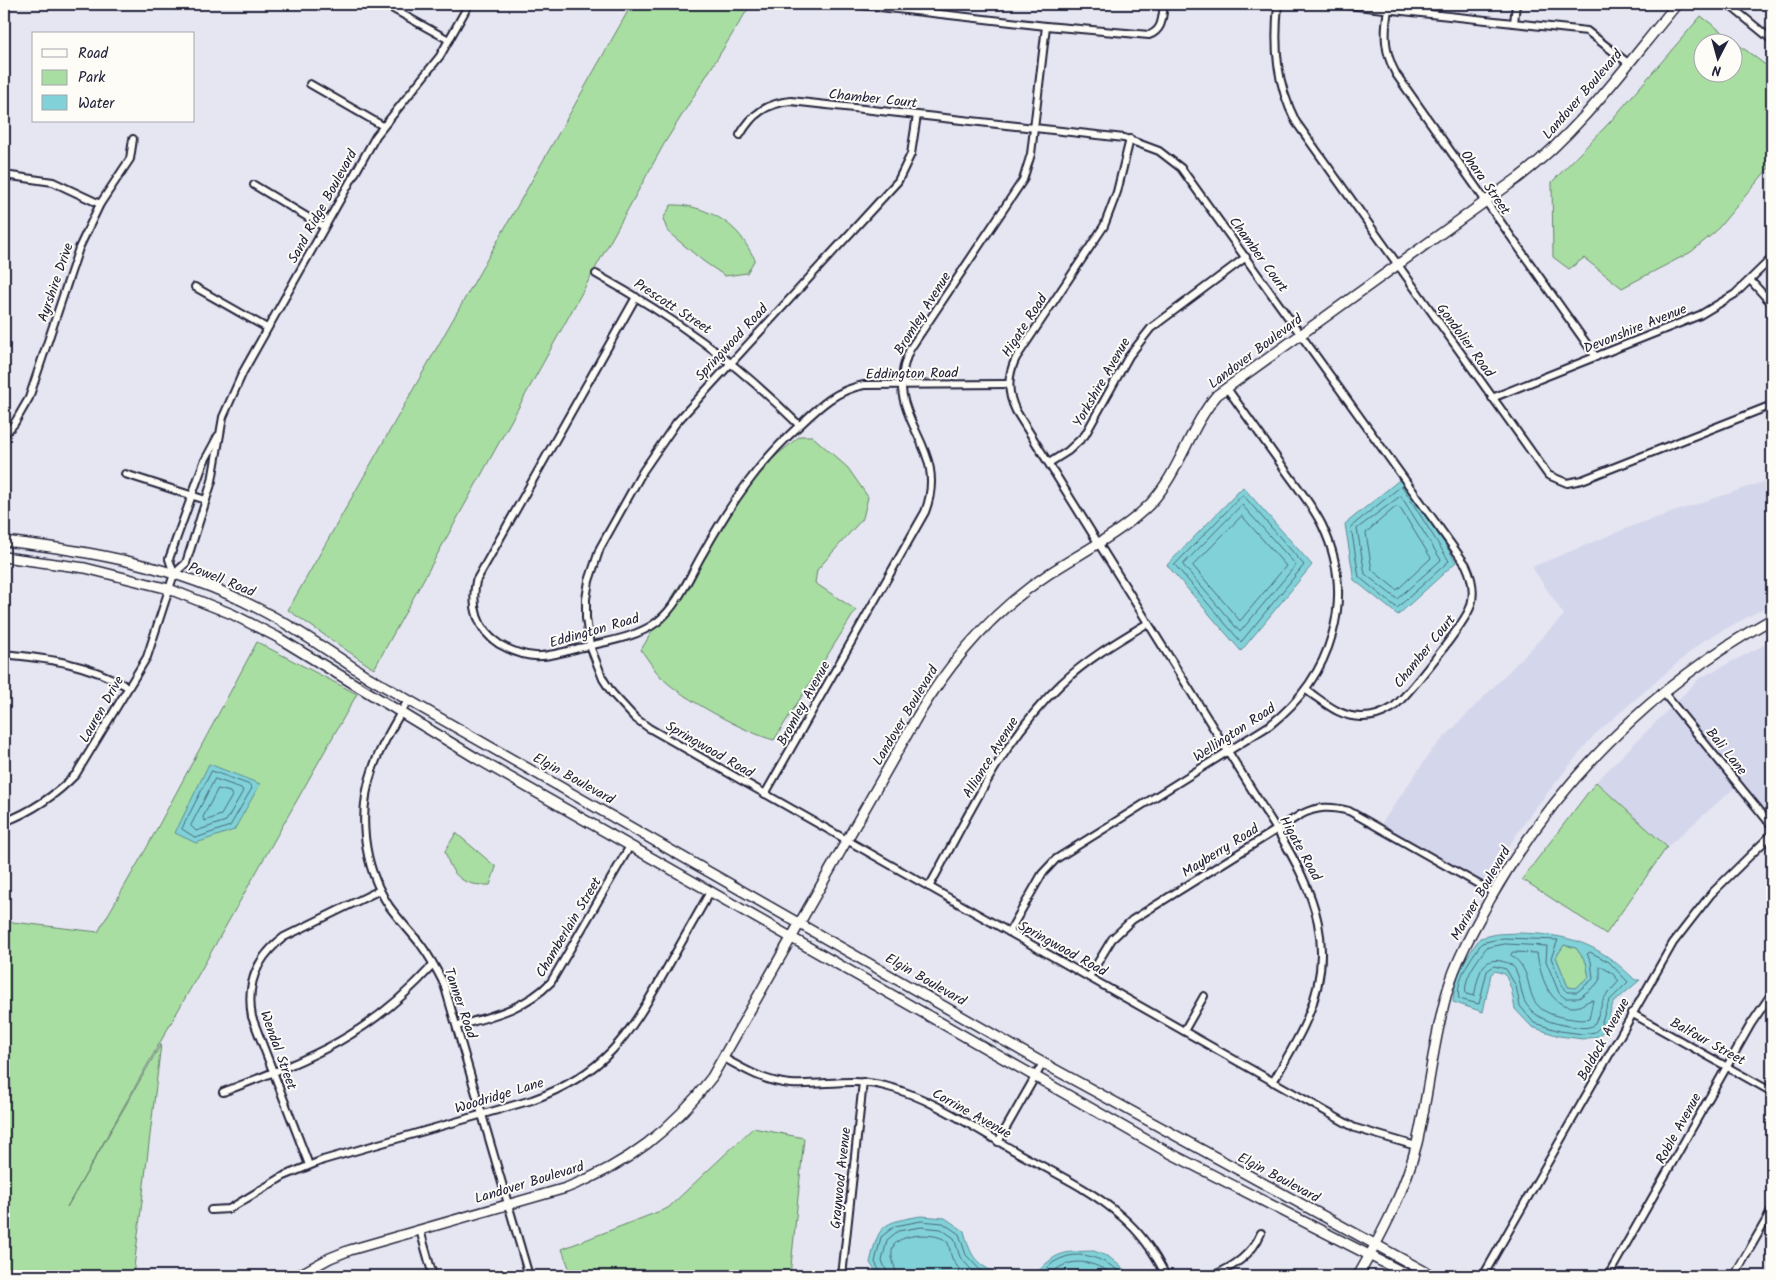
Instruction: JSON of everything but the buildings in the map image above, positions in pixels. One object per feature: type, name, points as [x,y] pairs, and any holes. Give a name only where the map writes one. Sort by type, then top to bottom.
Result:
[{"type":"main road","name":"Landover Boulevard","points":[[297,1276],[307,1274],[350,1250],[590,1179],[649,1144],[683,1114],[703,1090],[724,1058],[931,693],[964,650],[1003,610],[1026,591],[1138,516],[1163,488],[1209,404],[1226,387],[1485,202],[1556,147],[1577,125],[1677,4]]},
{"type":"main road","name":"Powell Road","points":[[4,541],[93,552],[128,559],[174,574],[255,606],[408,700]]},
{"type":"main road","name":"Powell Road","points":[[4,557],[85,568],[169,589],[232,614],[277,637],[401,713]]},
{"type":"main road","name":"Mariner Boulevard","points":[[1358,1276],[1396,1204],[1416,1146],[1441,1013],[1449,986],[1470,936],[1520,851],[1564,791],[1614,737],[1663,692],[1709,658],[1772,619]]},
{"type":"main road","name":"Elgin Boulevard","points":[[408,700],[801,922],[1043,1063],[1433,1276]]},
{"type":"main road","name":"Elgin Boulevard","points":[[401,713],[710,892],[1164,1150],[1369,1257],[1410,1276]]},
{"type":"street","points":[[384,4],[449,40]]},
{"type":"street","name":"Sand Ridge Boulevard","points":[[218,435],[211,446],[169,559],[174,574],[186,563],[214,471],[218,435],[232,394],[267,328],[383,126],[428,72],[469,4]]},
{"type":"street","points":[[853,4],[1046,26],[1149,35],[1157,32],[1162,24],[1164,4]]},
{"type":"street","name":"Gondolier Road","points":[[1278,4],[1275,52],[1277,70],[1288,106],[1305,137],[1542,470],[1554,479],[1567,483],[1582,480],[1772,405]]},
{"type":"street","points":[[1338,4],[1587,31],[1628,63]]},
{"type":"street","points":[[1514,23],[1516,4]]},
{"type":"street","points":[[1728,4],[1772,40]]},
{"type":"street","name":"Ohara Street","points":[[1388,9],[1385,42],[1390,64],[1485,202],[1596,357]]},
{"type":"street","name":"Bromley Avenue","points":[[765,794],[925,512],[930,500],[932,488],[930,465],[904,406],[901,385],[902,371],[910,350],[1024,180],[1032,154],[1046,26]]},
{"type":"street","points":[[310,84],[383,126]]},
{"type":"street","name":"Chamber Court","points":[[740,134],[754,115],[770,105],[791,101],[1130,139],[1159,151],[1181,168],[1466,565],[1470,575],[1473,596],[1469,611],[1461,626],[1392,708],[1373,716],[1353,717],[1335,710],[1306,690]]},
{"type":"street","name":"Springwood Road","points":[[917,115],[911,154],[902,174],[890,192],[694,400],[658,447],[600,548],[589,581],[586,599],[586,618],[590,646],[603,679],[622,705],[649,728],[1355,1128],[1416,1146]]},
{"type":"street","name":"Ayrshire Drive","points":[[4,435],[14,424],[29,398],[79,248],[100,204],[130,159],[134,139]]},
{"type":"street","name":"Higate Road","points":[[1130,139],[1117,192],[1104,226],[1016,358],[1009,384],[1016,411],[1299,866],[1312,897],[1320,932],[1319,978],[1313,1004],[1299,1037],[1273,1082]]},
{"type":"street","points":[[4,175],[53,182],[100,204]]},
{"type":"street","points":[[254,185],[324,227]]},
{"type":"street","name":"Yorkshire Avenue","points":[[1049,463],[1068,451],[1086,435],[1129,356],[1151,328],[1246,257]]},
{"type":"street","name":"Devonshire Avenue","points":[[1492,398],[1700,315],[1727,300],[1751,281],[1772,258]]},
{"type":"street","name":"Prescott Street","points":[[596,274],[675,320],[730,361],[799,425]]},
{"type":"street","points":[[1751,281],[1772,304]]},
{"type":"street","points":[[195,287],[267,328]]},
{"type":"street","name":"Eddington Road","points":[[636,297],[480,572],[474,592],[475,612],[484,630],[498,643],[516,653],[526,656],[545,657],[637,633],[652,626],[665,615],[742,487],[776,447],[822,404],[841,391],[864,385],[1009,384]]},
{"type":"street","name":"Wellington Road","points":[[1008,932],[1042,874],[1056,860],[1284,714],[1306,690],[1321,666],[1333,631],[1338,596],[1334,561],[1329,544],[1313,509],[1226,387]]},
{"type":"street","points":[[124,474],[206,500]]},
{"type":"street","name":"Lauren Drive","points":[[4,822],[37,807],[70,780],[86,759],[146,657],[174,574]]},
{"type":"street","name":"Alliance Avenue","points":[[928,887],[1000,761],[1029,718],[1050,694],[1079,668],[1148,622]]},
{"type":"street","points":[[4,654],[72,662],[108,675],[128,687]]},
{"type":"street","name":"Bali Lane","points":[[1663,692],[1772,826]]},
{"type":"street","name":"Tanner Road","points":[[408,700],[373,768],[365,802],[364,836],[367,854],[380,890],[393,912],[420,944],[444,984],[529,1276]]},
{"type":"street","name":"Mayberry Road","points":[[1089,978],[1112,939],[1132,920],[1309,810],[1337,808],[1349,811],[1494,893]]},
{"type":"street","name":"Baldock Avenue","points":[[1483,1276],[1660,964],[1691,918],[1731,872],[1772,834]]},
{"type":"street","name":"Chamberlain Street","points":[[457,1026],[520,1006],[551,982],[630,846]]},
{"type":"street","name":"Wendal Street","points":[[309,1165],[254,1024],[250,1006],[252,983],[259,964],[274,945],[284,937],[380,890]]},
{"type":"street","name":"Woodridge Lane","points":[[211,1210],[228,1209],[260,1188],[309,1165],[532,1100],[565,1086],[598,1065],[614,1050],[637,1020],[710,892]]},
{"type":"street","points":[[223,1092],[315,1056],[357,1032],[398,1002],[434,966]]},
{"type":"street","name":"Roble Avenue","points":[[1608,1276],[1727,1066],[1772,993]]},
{"type":"street","points":[[1184,1031],[1204,996]]},
{"type":"street","name":"Balfour Street","points":[[1632,1013],[1772,1092]]},
{"type":"street","name":"Corrine Avenue","points":[[724,1058],[748,1071],[777,1082],[791,1084],[863,1082],[885,1085],[921,1098],[1091,1194],[1121,1215],[1146,1244],[1166,1276]]},
{"type":"street","points":[[998,1142],[1043,1063]]},
{"type":"street","name":"Graywood Avenue","points":[[842,1276],[863,1082]]},
{"type":"street","points":[[1734,1276],[1772,1210]]},
{"type":"street","points":[[420,1230],[433,1276]]},
{"type":"street","points":[[1212,1276],[1244,1257],[1255,1247],[1261,1233]]},
{"type":"shaded area","points":[[1772,479],[1772,604],[1703,641],[1594,735],[1532,812],[1478,892],[1439,865],[1375,833],[1432,750],[1564,615],[1532,567],[1635,525]]},
{"type":"shaded area","points":[[1772,641],[1772,829],[1739,784],[1667,847],[1596,782],[1700,678]]},
{"type":"green space","points":[[632,4],[751,4],[664,144],[374,669],[288,610]]},
{"type":"green space","points":[[1701,16],[1722,32],[1694,32],[1694,82],[1744,82],[1744,49],[1772,70],[1772,164],[1715,232],[1691,252],[1622,288],[1584,258],[1569,269],[1553,257],[1552,182],[1609,123]]},
{"type":"green space","points":[[671,205],[697,208],[729,224],[738,233],[755,259],[747,273],[725,276],[703,261],[668,232],[663,219]]},
{"type":"green space","points":[[800,436],[812,436],[848,468],[868,497],[863,518],[817,570],[815,583],[856,610],[774,740],[732,723],[683,695],[662,678],[641,650],[674,594],[730,510],[767,463]]},
{"type":"green space","points":[[257,642],[357,694],[67,1207],[161,1044],[133,1276],[4,1276],[4,921],[98,932],[146,849]]},
{"type":"green space","points":[[1596,782],[1667,847],[1606,934],[1522,879]]},
{"type":"green space","points":[[456,833],[496,867],[490,885],[466,882],[455,874],[451,868],[445,851]]},
{"type":"green space","points":[[1564,945],[1576,948],[1586,962],[1589,977],[1575,988],[1568,987],[1556,957]]},
{"type":"green space","points":[[753,1128],[804,1138],[790,1276],[572,1276],[562,1249],[668,1208]]},
{"type":"water","points":[[1403,477],[1456,562],[1398,615],[1354,580],[1345,524]]},
{"type":"water","points":[[1243,487],[1312,565],[1241,651],[1167,565]]},
{"type":"water","points":[[209,764],[260,784],[234,830],[196,843],[175,833]]},
{"type":"water","points":[[1497,934],[1536,934],[1582,943],[1608,957],[1635,980],[1640,980],[1613,1003],[1605,1030],[1598,1036],[1583,1039],[1559,1036],[1532,1027],[1515,1009],[1511,988],[1505,974],[1495,971],[1491,974],[1483,1012],[1453,1002],[1458,976],[1469,953],[1480,938]],"holes":[[[1564,945],[1576,948],[1586,962],[1589,977],[1575,988],[1568,987],[1556,957]]]},
{"type":"water","points":[[921,1216],[945,1218],[964,1231],[969,1248],[976,1260],[1003,1276],[879,1276],[870,1263],[876,1240],[880,1233],[884,1228],[897,1221]]},
{"type":"water","points":[[1094,1251],[1109,1257],[1132,1276],[1034,1276],[1048,1262],[1060,1254]]}]
